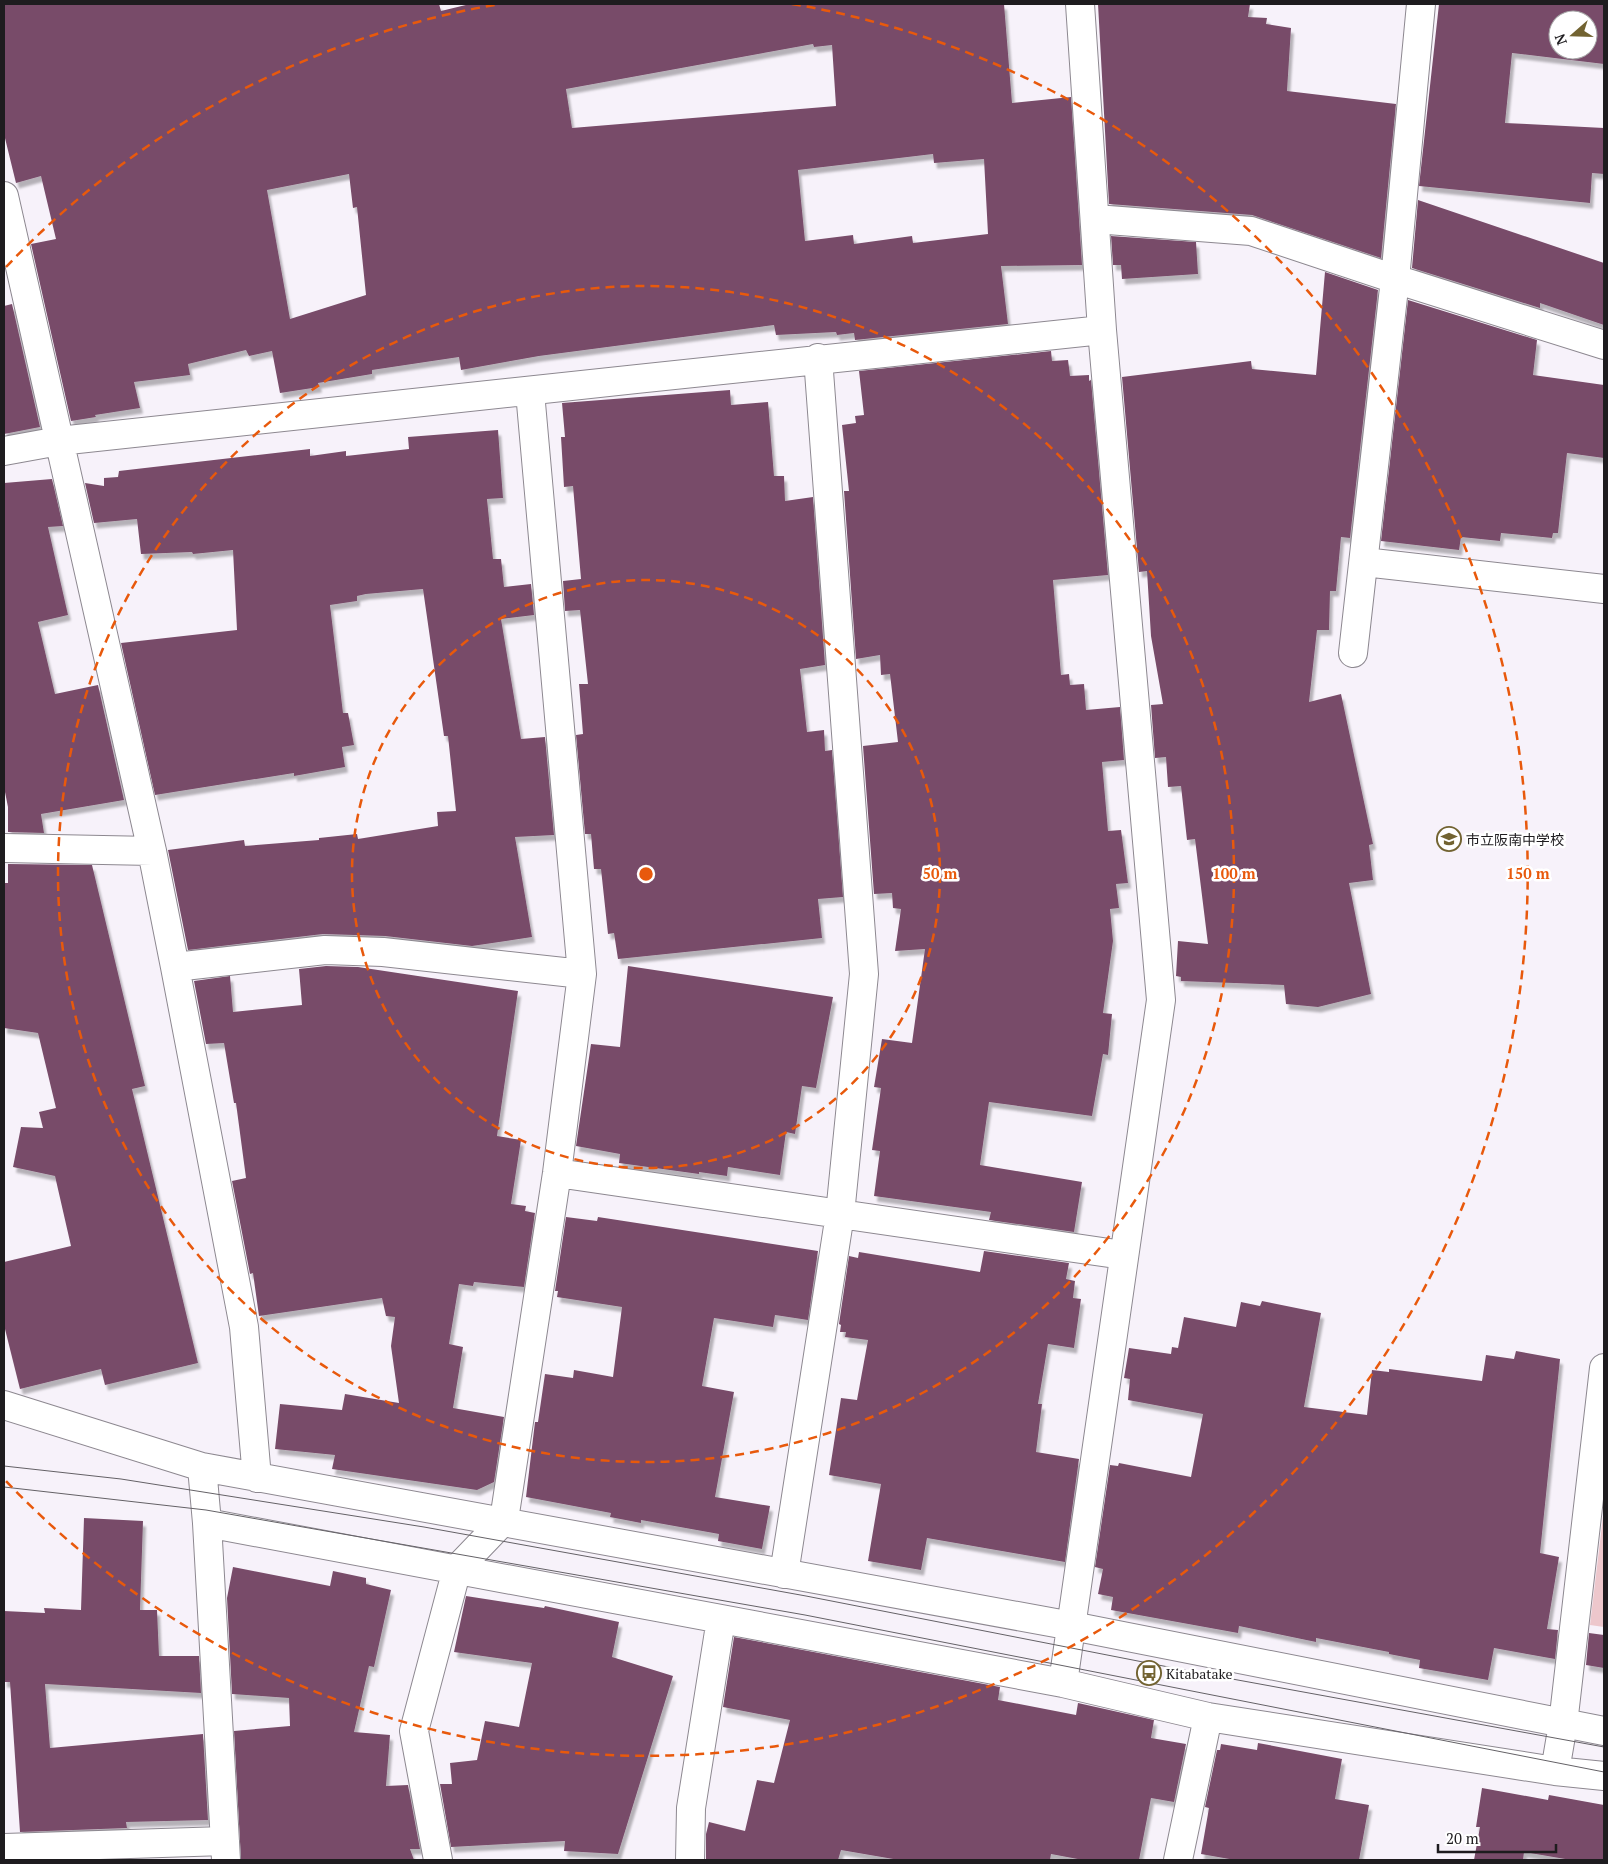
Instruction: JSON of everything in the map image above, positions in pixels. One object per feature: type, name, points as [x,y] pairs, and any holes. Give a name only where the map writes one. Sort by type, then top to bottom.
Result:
[{"type":"street","points":[[1063,1683],[1123,1255],[1162,1000],[1102,330],[1080,4]]},
{"type":"street","points":[[1353,653],[1395,280],[1421,4]]},
{"type":"street","points":[[4,196],[152,851],[175,967],[244,1327],[257,1478]]},
{"type":"street","points":[[1095,219],[1251,231],[1395,280],[1604,345]]},
{"type":"street","points":[[4,451],[59,441],[530,392],[818,358],[1102,330]]},
{"type":"street","points":[[784,1574],[840,1214],[864,974],[818,358]]},
{"type":"street","points":[[438,1860],[414,1731],[457,1569],[504,1520],[557,1173],[582,974],[530,392]]},
{"type":"street","points":[[1364,562],[1604,589]]},
{"type":"street","points":[[4,848],[152,851]]},
{"type":"street","points":[[175,967],[325,950],[383,952],[582,974]]},
{"type":"street","points":[[557,1173],[1123,1255]]},
{"type":"street","points":[[1555,1771],[1563,1724],[1604,1368]]},
{"type":"street","points":[[4,1405],[202,1467],[504,1520],[784,1574],[1072,1626],[1604,1731]]},
{"type":"street","points":[[4,1848],[226,1850],[202,1467]]},
{"type":"street","points":[[207,1524],[1063,1683],[1208,1716],[1555,1771],[1604,1776]]},
{"type":"street","points":[[690,1860],[691,1808],[721,1619]]},
{"type":"street","points":[[1178,1860],[1208,1716]]},
{"type":"shaded area","points":[[1604,1508],[1604,1627],[1590,1625]]},
{"type":"building","points":[[4,4],[439,4],[441,11],[470,4],[1004,4],[1012,103],[1071,97],[1082,265],[1001,266],[1008,324],[855,340],[854,333],[837,335],[836,332],[776,335],[774,325],[539,356],[461,370],[459,357],[372,370],[372,374],[318,383],[319,387],[280,393],[272,351],[249,356],[246,350],[188,364],[190,375],[134,382],[140,408],[71,421],[31,244],[56,239],[41,176],[16,183],[4,134]],"holes":[[[813,44],[814,47],[832,45],[836,106],[572,128],[566,89]],[[933,154],[934,163],[984,159],[988,234],[913,243],[912,236],[854,244],[853,235],[805,241],[798,170]],[[349,174],[353,208],[357,207],[366,295],[290,319],[267,190]]]},
{"type":"building","points":[[1098,4],[1250,4],[1248,17],[1267,18],[1266,24],[1291,28],[1287,91],[1396,104],[1381,258],[1252,215],[1109,204]]},
{"type":"building","points":[[1439,4],[1604,4],[1604,64],[1571,60],[1598,60],[1598,10],[1548,10],[1548,57],[1512,53],[1505,123],[1604,128],[1604,174],[1592,173],[1590,203],[1419,186]]},
{"type":"building","points":[[1418,200],[1604,263],[1604,325],[1540,303],[1540,308],[1412,268]]},
{"type":"building","points":[[1111,236],[1196,242],[1198,274],[1122,279],[1121,265],[1113,265]]},
{"type":"building","points":[[1325,272],[1378,290],[1350,538],[1341,537],[1336,591],[1330,591],[1329,630],[1317,630],[1309,702],[1341,694],[1373,844],[1369,845],[1373,880],[1349,883],[1371,994],[1318,1007],[1286,1004],[1284,985],[1181,981],[1181,977],[1176,976],[1178,941],[1208,944],[1195,839],[1187,840],[1181,786],[1168,787],[1166,757],[1155,758],[1151,705],[1163,704],[1151,636],[1147,571],[1139,572],[1122,377],[1251,361],[1252,369],[1316,375]]},
{"type":"building","points":[[1408,300],[1537,340],[1533,375],[1604,385],[1604,458],[1567,453],[1558,533],[1553,533],[1552,538],[1501,533],[1500,541],[1461,537],[1459,550],[1381,541]]},
{"type":"building","points":[[12,304],[40,427],[4,434],[4,306]]},
{"type":"building","points":[[1051,351],[1052,361],[1068,360],[1070,376],[1089,375],[1089,381],[1091,380],[1108,575],[1053,580],[1061,675],[1069,674],[1070,685],[1084,684],[1086,710],[1120,707],[1124,760],[1102,762],[1108,831],[1121,830],[1128,883],[1116,884],[1119,908],[1110,909],[1113,941],[1103,1013],[1112,1014],[1108,1055],[1103,1054],[1092,1116],[989,1102],[980,1165],[1082,1182],[1074,1232],[989,1220],[991,1212],[874,1196],[880,1151],[872,1150],[881,1088],[874,1087],[882,1039],[912,1043],[925,949],[895,951],[901,909],[893,908],[892,893],[874,894],[863,746],[898,742],[890,674],[881,675],[880,655],[856,659],[844,491],[849,491],[842,425],[856,423],[855,416],[864,415],[859,371]]},
{"type":"building","points":[[730,390],[731,405],[768,402],[774,476],[784,476],[785,501],[813,497],[825,665],[800,669],[807,732],[824,730],[825,751],[832,750],[843,897],[818,899],[822,938],[618,959],[614,933],[608,934],[601,869],[594,869],[591,834],[585,834],[576,735],[583,734],[579,684],[588,684],[580,610],[565,611],[563,581],[581,579],[573,486],[564,487],[561,437],[565,437],[562,403]]},
{"type":"building","points":[[498,430],[503,498],[487,499],[493,559],[501,559],[504,587],[531,584],[534,615],[501,619],[521,739],[545,737],[554,835],[515,837],[532,937],[472,946],[385,936],[323,934],[188,950],[168,850],[244,840],[245,846],[319,840],[319,838],[357,834],[358,839],[438,826],[437,812],[456,811],[448,736],[444,736],[423,589],[366,594],[357,596],[357,601],[330,605],[343,713],[348,713],[354,745],[342,747],[345,767],[155,795],[121,643],[237,630],[233,550],[193,554],[192,552],[141,554],[137,519],[94,523],[85,483],[104,486],[104,478],[118,477],[119,471],[310,449],[310,456],[346,451],[346,456],[409,449],[408,437]]},
{"type":"building","points":[[52,479],[63,526],[48,527],[68,615],[38,622],[55,694],[98,685],[124,800],[41,814],[44,833],[8,832],[8,807],[4,787],[4,483]]},
{"type":"building","points":[[8,864],[92,865],[145,1086],[132,1089],[198,1363],[105,1385],[101,1369],[20,1389],[4,1325],[4,1262],[71,1246],[55,1176],[13,1167],[21,1127],[43,1128],[39,1112],[56,1108],[38,1033],[4,1028],[4,883],[8,883]]},
{"type":"building","points":[[326,966],[358,967],[518,991],[497,1136],[521,1140],[511,1204],[526,1206],[525,1211],[535,1213],[524,1287],[474,1282],[473,1286],[459,1284],[449,1344],[463,1347],[453,1408],[504,1417],[494,1482],[477,1490],[332,1469],[335,1455],[275,1449],[280,1404],[342,1410],[345,1394],[399,1403],[391,1346],[395,1317],[386,1316],[382,1298],[259,1316],[253,1273],[250,1274],[232,1181],[246,1178],[236,1103],[234,1103],[224,1043],[206,1044],[194,981],[230,976],[233,1012],[302,1005],[299,969]]},
{"type":"building","points":[[628,966],[833,997],[816,1088],[802,1086],[795,1134],[786,1132],[780,1175],[728,1167],[727,1176],[699,1172],[699,1174],[619,1163],[620,1154],[576,1146],[591,1044],[620,1047]]},
{"type":"building","points":[[566,1217],[597,1221],[598,1217],[818,1251],[808,1320],[775,1315],[773,1327],[714,1318],[702,1386],[734,1392],[715,1497],[770,1506],[762,1549],[718,1541],[719,1534],[641,1520],[641,1523],[610,1517],[611,1513],[526,1497],[535,1422],[538,1422],[545,1374],[573,1378],[574,1370],[613,1377],[622,1307],[557,1297],[558,1291],[555,1291]]},
{"type":"building","points":[[984,1251],[1069,1263],[1066,1279],[1075,1281],[1073,1298],[1081,1299],[1074,1348],[1048,1344],[1038,1404],[1042,1404],[1036,1452],[1079,1459],[1065,1562],[927,1538],[921,1570],[868,1561],[881,1484],[829,1475],[841,1398],[857,1400],[868,1340],[845,1337],[846,1332],[840,1332],[841,1325],[839,1324],[849,1256],[858,1258],[859,1252],[980,1272]]},
{"type":"building","points":[[1262,1301],[1321,1313],[1304,1407],[1367,1415],[1372,1370],[1389,1372],[1389,1369],[1482,1381],[1486,1355],[1514,1359],[1516,1351],[1560,1359],[1540,1553],[1559,1557],[1547,1629],[1558,1630],[1555,1659],[1494,1648],[1488,1680],[1419,1668],[1420,1660],[1316,1638],[1316,1642],[1239,1626],[1238,1633],[1111,1610],[1113,1597],[1098,1594],[1103,1569],[1095,1567],[1110,1465],[1118,1466],[1119,1463],[1191,1477],[1203,1414],[1128,1400],[1130,1379],[1124,1378],[1129,1348],[1171,1354],[1172,1347],[1178,1348],[1184,1317],[1236,1327],[1241,1302],[1260,1306]]},
{"type":"building","points":[[84,1518],[143,1521],[140,1610],[157,1610],[159,1656],[199,1656],[201,1693],[45,1684],[50,1748],[203,1734],[208,1820],[126,1822],[127,1828],[20,1832],[10,1682],[4,1682],[4,1611],[45,1613],[44,1608],[81,1610]]},
{"type":"building","points":[[233,1567],[330,1586],[333,1571],[366,1578],[366,1584],[391,1590],[374,1667],[369,1666],[354,1732],[390,1735],[386,1786],[408,1785],[420,1849],[410,1849],[414,1860],[241,1860],[234,1731],[290,1726],[289,1698],[232,1694],[227,1598]]},
{"type":"building","points":[[466,1596],[544,1608],[545,1606],[619,1622],[612,1657],[673,1676],[618,1854],[564,1851],[565,1841],[451,1847],[440,1784],[452,1784],[450,1763],[477,1760],[485,1721],[519,1727],[532,1663],[454,1652]]},
{"type":"building","points":[[1589,1633],[1604,1635],[1604,1668],[1586,1665]]},
{"type":"building","points":[[734,1637],[1000,1687],[998,1700],[1076,1715],[1078,1703],[1154,1720],[1151,1738],[1186,1744],[1174,1802],[1151,1798],[1139,1860],[1083,1860],[1051,1854],[1050,1860],[899,1860],[841,1850],[838,1860],[706,1860],[706,1834],[709,1822],[745,1831],[757,1780],[774,1783],[790,1720],[723,1707]]},
{"type":"building","points":[[1258,1743],[1342,1759],[1335,1799],[1369,1805],[1359,1860],[1235,1860],[1201,1854],[1209,1808],[1205,1807],[1217,1750],[1220,1750],[1221,1744],[1257,1750]]},
{"type":"building","points":[[1482,1788],[1548,1800],[1549,1795],[1604,1805],[1604,1860],[1571,1860],[1524,1852],[1523,1860],[1474,1860],[1480,1827],[1476,1827]]},
{"type":"tram line","points":[[4,1466],[121,1479],[424,1527],[806,1596],[1194,1672],[1604,1747]]},
{"type":"tram line","points":[[4,1487],[206,1510],[805,1615],[1604,1772]]},
{"type":"place","name":"市立阪南中学校","points":[[1449,839]]},
{"type":"place","name":"Kitabatake","points":[[1149,1673]]}]
